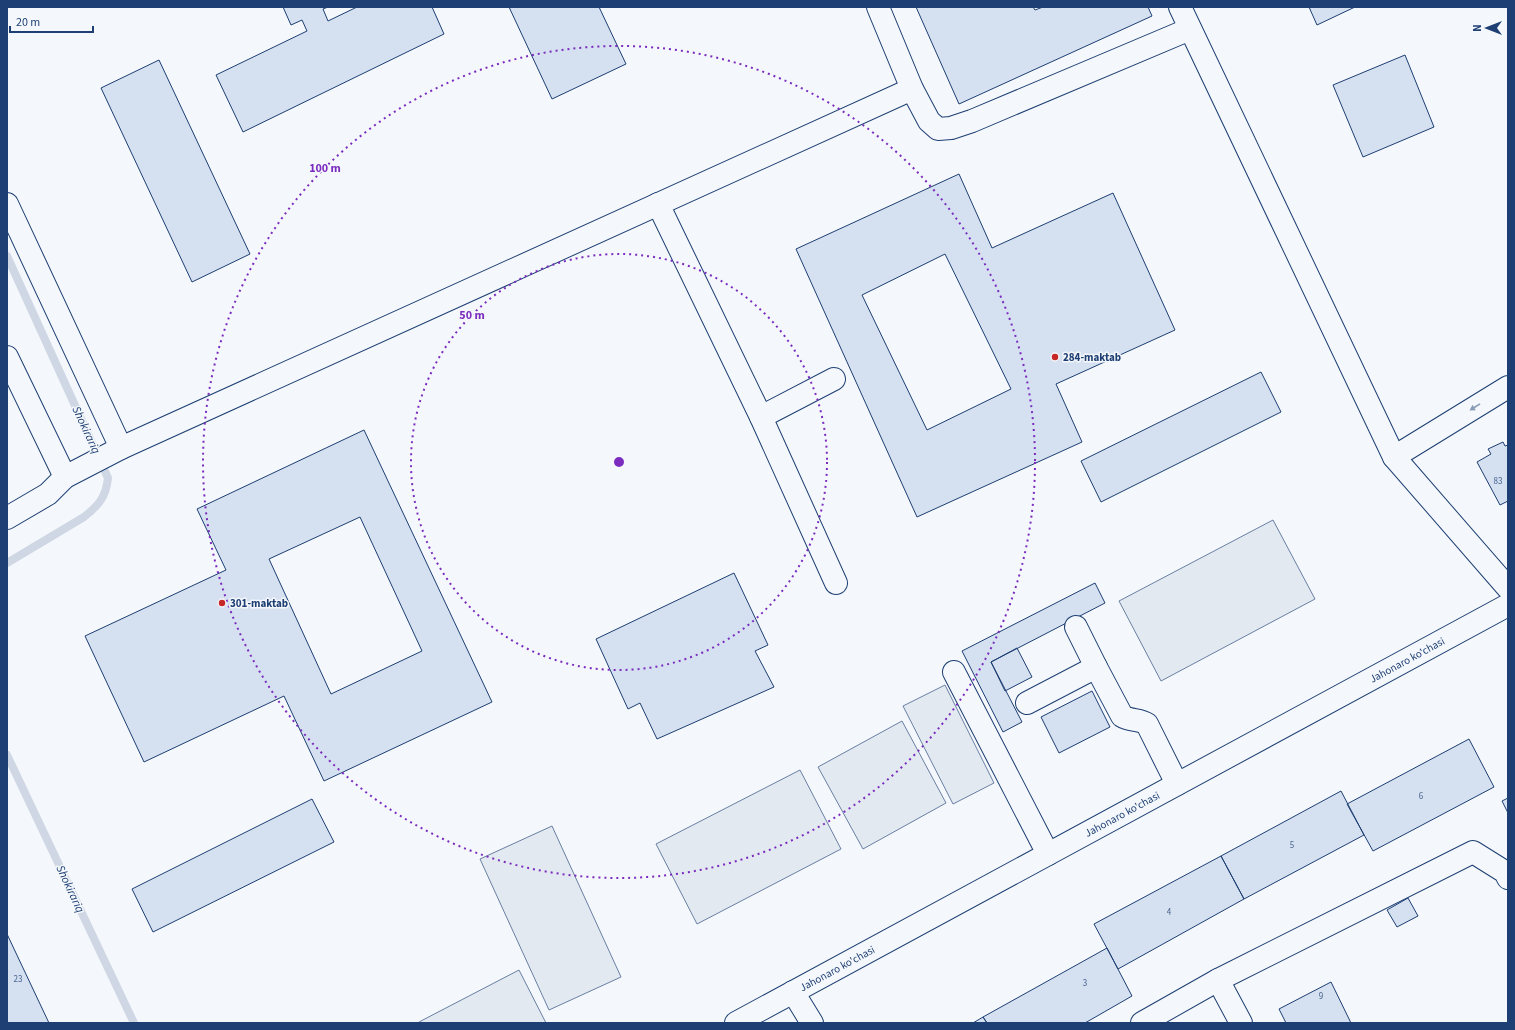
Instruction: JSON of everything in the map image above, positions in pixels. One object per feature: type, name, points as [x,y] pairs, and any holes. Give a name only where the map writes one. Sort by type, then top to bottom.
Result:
[{"type":"street","points":[[878,7],[912,89],[929,121],[938,129],[951,128],[979,118],[1190,29]]},
{"type":"street","points":[[1180,7],[1394,457],[1508,588]]},
{"type":"street","points":[[7,518],[48,494],[72,473],[121,448],[912,89]]},
{"type":"street","points":[[7,204],[121,448]]},
{"type":"street","points":[[658,204],[761,417],[836,583]]},
{"type":"street","points":[[7,358],[72,473]]},
{"type":"street","points":[[761,417],[834,379]]},
{"type":"street","points":[[1394,457],[1508,387]]},
{"type":"street","name":"Jahonaro ko'chasi","points":[[736,1023],[1508,605]]},
{"type":"street","points":[[1076,627],[1122,716],[1127,719],[1143,721],[1147,724],[1177,784]]},
{"type":"street","points":[[1027,703],[1096,667]]},
{"type":"street","points":[[954,672],[1048,854]]},
{"type":"street","points":[[1142,1023],[1218,980],[1473,852],[1505,872],[1508,878]]},
{"type":"street","points":[[1218,980],[1241,1023]]},
{"type":"street","points":[[793,992],[812,1023]]},
{"type":"shaded area","points":[[1273,520],[1315,599],[1161,681],[1119,601]]},
{"type":"shaded area","points":[[945,685],[994,783],[953,804],[903,706]]},
{"type":"shaded area","points":[[902,721],[946,803],[863,849],[818,767]]},
{"type":"shaded area","points":[[800,770],[841,849],[697,924],[656,844]]},
{"type":"shaded area","points":[[552,826],[621,977],[549,1010],[480,859]]},
{"type":"shaded area","points":[[519,970],[546,1023],[419,1023],[419,1022]]},
{"type":"building","points":[[283,7],[328,7],[323,9],[328,21],[357,7],[432,7],[444,34],[243,132],[216,75],[307,31],[302,20],[291,25]]},
{"type":"building","points":[[509,7],[599,7],[626,64],[552,99]]},
{"type":"building","points":[[916,7],[1033,7],[1035,10],[1043,7],[1148,7],[1152,16],[959,104]]},
{"type":"building","points":[[1309,7],[1355,7],[1317,25]]},
{"type":"building","points":[[1405,55],[1434,127],[1363,157],[1333,85]]},
{"type":"building","points":[[159,60],[250,254],[192,282],[101,88]]},
{"type":"building","name":"284-maktab","points":[[959,174],[992,248],[1113,193],[1175,330],[1056,384],[1082,442],[917,517],[796,249]],"holes":[[[945,254],[1011,389],[927,430],[862,295]]]},
{"type":"building","points":[[1261,372],[1281,412],[1101,502],[1081,461]]},
{"type":"building","name":"301-maktab","points":[[364,430],[492,702],[324,781],[284,696],[144,762],[85,636],[226,570],[197,509]],"holes":[[[360,517],[422,651],[331,694],[269,559]]]},
{"type":"building","points":[[1503,442],[1505,446],[1508,445],[1508,501],[1500,505],[1477,462],[1491,454],[1488,449]]},
{"type":"building","points":[[734,573],[768,645],[755,651],[774,687],[657,739],[640,703],[628,709],[596,639]]},
{"type":"building","points":[[1095,583],[1105,603],[991,662],[1022,722],[1003,732],[962,651]]},
{"type":"building","points":[[1017,648],[1032,677],[1005,691],[991,662]]},
{"type":"building","points":[[1092,691],[1110,727],[1059,753],[1041,717]]},
{"type":"building","points":[[1469,739],[1494,787],[1373,851],[1347,804]]},
{"type":"building","points":[[1341,791],[1364,835],[1244,899],[1221,856]]},
{"type":"building","points":[[1508,798],[1508,813],[1502,801]]},
{"type":"building","points":[[312,799],[334,842],[153,932],[132,889]]},
{"type":"building","points":[[1221,856],[1244,899],[1118,969],[1094,924]]},
{"type":"building","points":[[1408,898],[1418,916],[1397,927],[1387,910]]},
{"type":"building","points":[[7,934],[49,1023],[7,1023]]},
{"type":"building","points":[[1107,948],[1132,996],[1085,1023],[987,1023],[983,1017]]},
{"type":"building","points":[[1331,982],[1351,1023],[1286,1023],[1279,1009]]},
{"type":"building","points":[[983,1017],[987,1023],[973,1023]]},
{"type":"waterway","name":"Shokirariq","points":[[7,256],[108,478],[106,490],[101,500],[89,513],[7,563]]},
{"type":"waterway","name":"Shokirariq","points":[[7,755],[134,1023]]},
{"type":"place","name":"284-maktab","points":[[1055,357]]},
{"type":"place","name":"301-maktab","points":[[222,603]]}]
